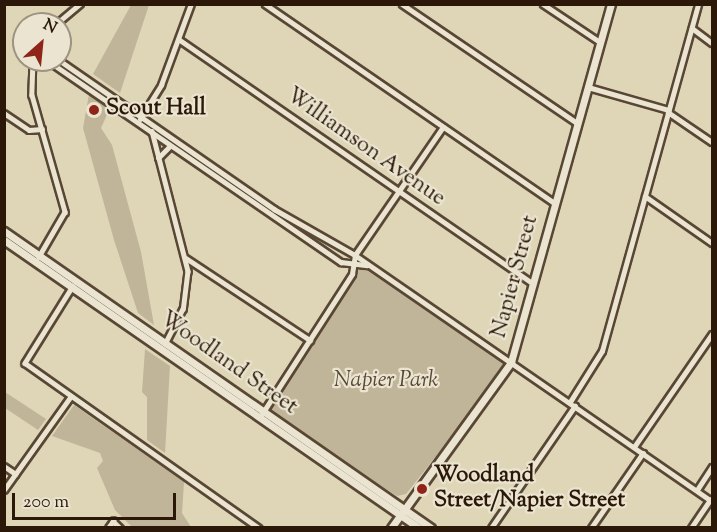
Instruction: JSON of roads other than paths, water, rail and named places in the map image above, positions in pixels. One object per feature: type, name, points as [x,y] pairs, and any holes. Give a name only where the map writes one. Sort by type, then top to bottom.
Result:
[{"type":"main road","name":"Napier Street","points":[[391,528],[401,511],[511,362],[611,4]]},
{"type":"main road","name":"Woodland Street","points":[[4,231],[74,284],[206,376],[401,511],[431,528]]},
{"type":"main road","name":"Woodland Street","points":[[4,240],[38,258]]},
{"type":"main road","name":"Woodland Street","points":[[401,511],[419,528]]},
{"type":"street","points":[[138,123],[180,40],[191,4]]},
{"type":"street","points":[[265,4],[555,203]]},
{"type":"street","points":[[402,4],[577,123]]},
{"type":"street","points":[[543,4],[600,42]]},
{"type":"street","points":[[570,402],[600,356],[698,4]]},
{"type":"street","points":[[692,28],[712,43]]},
{"type":"street","name":"Williamson Avenue","points":[[180,40],[532,283]]},
{"type":"street","points":[[72,71],[138,123],[341,262],[370,266]]},
{"type":"street","points":[[31,72],[30,82],[65,212],[38,258]]},
{"type":"street","points":[[68,72],[155,126],[274,209],[355,255],[712,500],[691,528]]},
{"type":"street","points":[[588,87],[668,111],[712,142]]},
{"type":"street","points":[[4,113],[29,130],[42,129]]},
{"type":"street","points":[[155,126],[152,132],[187,266],[183,309],[164,346]]},
{"type":"street","points":[[262,414],[352,274],[355,255],[443,127]]},
{"type":"street","points":[[158,158],[165,147],[175,148]]},
{"type":"street","points":[[645,196],[712,243]]},
{"type":"street","points":[[186,258],[202,266],[310,340]]},
{"type":"street","points":[[187,266],[202,266]]},
{"type":"street","points":[[74,284],[24,359],[71,396],[259,528]]},
{"type":"street","points":[[634,447],[712,334]]},
{"type":"street","points":[[4,490],[71,396]]},
{"type":"street","points":[[491,528],[575,406]]},
{"type":"street","points":[[591,528],[642,453]]},
{"type":"street","points":[[4,466],[16,474]]},
{"type":"street","points":[[697,490],[712,467]]},
{"type":"street","points":[[108,528],[113,521],[120,528]]},
{"type":"place","name":"Scout Hall","points":[[94,110]]},
{"type":"place","name":"Woodland Street/Napier Street","points":[[422,489]]},
{"type":"park label","name":"Napier Park","points":[[386,382]]}]
